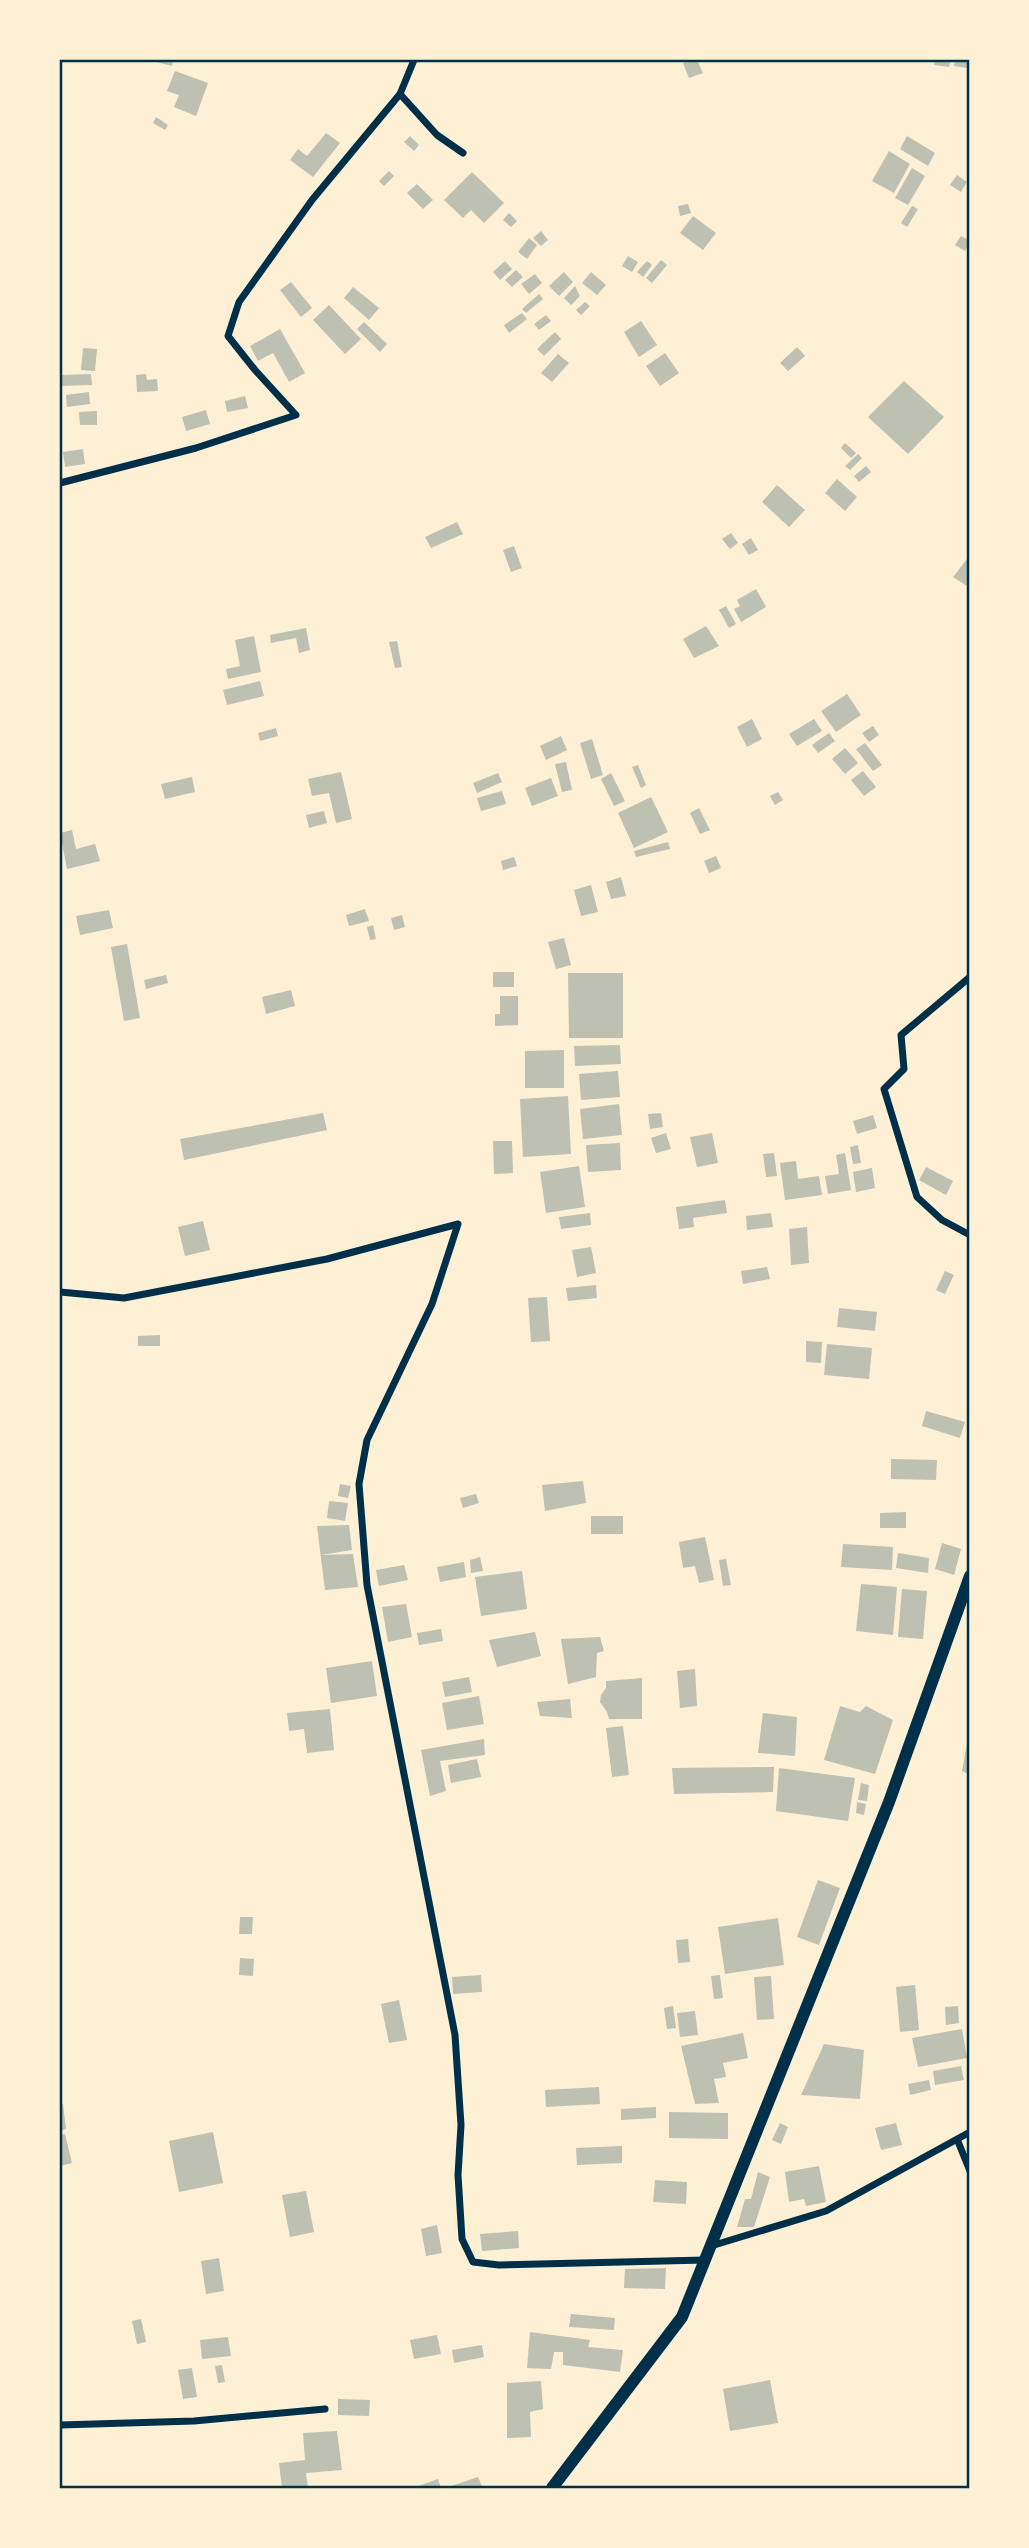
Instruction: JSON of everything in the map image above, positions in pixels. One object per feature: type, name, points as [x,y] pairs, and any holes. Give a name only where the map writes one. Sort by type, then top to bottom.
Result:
[{"type":"street","points":[[60,483],[185,452],[296,415],[228,336],[239,302],[312,201],[400,94],[414,60]]},
{"type":"street","points":[[400,94],[437,135],[463,153]]},
{"type":"street","points":[[970,978],[901,1035],[904,1069],[884,1089],[917,1197],[942,1220],[970,1235]]},
{"type":"street","points":[[60,1292],[124,1298],[327,1258],[458,1224],[432,1304],[367,1440],[359,1484],[367,1585],[455,2035],[461,2125],[458,2175],[463,2239],[474,2262],[499,2265],[705,2260]]},
{"type":"street","points":[[552,2488],[682,2317],[889,1802],[970,1576]]},
{"type":"street","points":[[710,2246],[826,2211],[970,2132]]},
{"type":"street","points":[[957,2139],[970,2171]]},
{"type":"street","points":[[60,2425],[194,2421],[325,2409]]},
{"type":"building","points":[[149,60],[173,60],[172,66]]},
{"type":"building","points":[[697,60],[703,73],[689,78],[683,63]]},
{"type":"building","points":[[935,60],[951,60],[949,67],[934,65]]},
{"type":"building","points":[[955,60],[968,60],[967,68],[954,66]]},
{"type":"building","points":[[175,71],[208,83],[196,116],[174,107],[179,95],[167,91]]},
{"type":"building","points":[[156,117],[168,125],[165,130],[153,123]]},
{"type":"building","points":[[326,133],[340,143],[313,177],[290,160],[298,149],[307,156]]},
{"type":"building","points":[[410,136],[419,145],[414,151],[404,142]]},
{"type":"building","points":[[907,136],[935,153],[928,166],[900,149]]},
{"type":"building","points":[[889,151],[910,164],[894,193],[872,181]]},
{"type":"building","points":[[912,168],[925,176],[908,205],[895,198]]},
{"type":"building","points":[[389,171],[394,176],[384,186],[379,181]]},
{"type":"building","points":[[472,172],[504,203],[484,223],[471,210],[463,218],[444,200]]},
{"type":"building","points":[[957,175],[967,182],[961,192],[950,185]]},
{"type":"building","points":[[417,184],[433,200],[423,209],[407,193]]},
{"type":"building","points":[[688,204],[691,213],[680,216],[678,206]]},
{"type":"building","points":[[912,206],[918,209],[907,227],[901,223]]},
{"type":"building","points":[[509,213],[517,221],[511,227],[503,220]]},
{"type":"building","points":[[693,216],[716,233],[703,250],[680,233]]},
{"type":"building","points":[[541,231],[548,240],[541,246],[533,238]]},
{"type":"building","points":[[961,236],[970,241],[965,251],[955,245]]},
{"type":"building","points":[[529,238],[537,245],[527,259],[518,252]]},
{"type":"building","points":[[628,256],[638,262],[632,272],[622,266]]},
{"type":"building","points":[[661,260],[667,265],[652,283],[646,278]]},
{"type":"building","points":[[505,261],[512,269],[500,280],[493,272]]},
{"type":"building","points":[[647,261],[652,265],[643,277],[637,272]]},
{"type":"building","points":[[516,270],[523,277],[512,287],[505,280]]},
{"type":"building","points":[[564,272],[573,282],[559,296],[549,286]]},
{"type":"building","points":[[591,272],[606,285],[597,295],[582,283]]},
{"type":"building","points":[[535,274],[542,283],[529,294],[521,284]]},
{"type":"building","points":[[291,282],[312,308],[301,317],[280,290]]},
{"type":"building","points":[[575,286],[580,296],[571,305],[564,298]]},
{"type":"building","points":[[353,287],[379,308],[369,320],[344,298]]},
{"type":"building","points":[[539,294],[543,299],[526,313],[522,309]]},
{"type":"building","points":[[585,302],[590,306],[581,315],[576,310]]},
{"type":"building","points":[[329,305],[361,339],[345,354],[313,320]]},
{"type":"building","points":[[522,313],[527,319],[509,333],[504,325]]},
{"type":"building","points":[[546,315],[551,321],[539,330],[534,324]]},
{"type":"building","points":[[641,321],[657,345],[639,357],[624,332]]},
{"type":"building","points":[[364,322],[387,344],[380,352],[357,329]]},
{"type":"building","points":[[280,329],[305,373],[289,382],[273,353],[258,361],[250,346]]},
{"type":"building","points":[[555,332],[561,339],[544,356],[537,349]]},
{"type":"building","points":[[797,347],[805,356],[788,371],[780,363]]},
{"type":"building","points":[[83,348],[97,349],[95,371],[81,370]]},
{"type":"building","points":[[665,353],[679,373],[660,386],[646,366]]},
{"type":"building","points":[[558,354],[569,363],[552,382],[541,373]]},
{"type":"building","points":[[91,374],[92,385],[60,386],[60,375]]},
{"type":"building","points":[[146,374],[147,380],[157,379],[158,391],[137,392],[136,375]]},
{"type":"building","points":[[904,381],[944,417],[908,454],[868,417]]},
{"type":"building","points":[[89,392],[90,404],[67,407],[66,395]]},
{"type":"building","points":[[245,396],[248,408],[227,412],[225,401]]},
{"type":"building","points":[[206,410],[210,424],[186,431],[182,417]]},
{"type":"building","points":[[97,411],[97,425],[80,425],[79,412]]},
{"type":"building","points":[[845,443],[856,453],[851,458],[841,448]]},
{"type":"building","points":[[83,449],[85,464],[65,467],[63,452]]},
{"type":"building","points":[[858,454],[862,458],[850,470],[845,466]]},
{"type":"building","points":[[866,466],[871,472],[859,482],[854,476]]},
{"type":"building","points":[[837,479],[857,497],[845,511],[825,493]]},
{"type":"building","points":[[777,485],[805,510],[789,527],[762,502]]},
{"type":"building","points":[[457,522],[463,534],[431,548],[425,537]]},
{"type":"building","points":[[731,533],[738,543],[730,549],[722,539]]},
{"type":"building","points":[[751,538],[758,550],[749,555],[742,544]]},
{"type":"building","points":[[514,546],[522,568],[511,572],[503,550]]},
{"type":"building","points":[[970,555],[970,588],[953,577]]},
{"type":"building","points":[[756,589],[766,607],[741,622],[734,609],[740,606],[737,600]]},
{"type":"building","points":[[726,606],[736,624],[729,628],[719,610]]},
{"type":"building","points":[[706,626],[719,646],[694,658],[683,639]]},
{"type":"building","points":[[306,628],[310,650],[299,653],[296,638],[271,643],[270,635]]},
{"type":"building","points":[[254,636],[261,672],[228,679],[226,669],[240,666],[235,640]]},
{"type":"building","points":[[397,641],[402,667],[395,668],[389,642]]},
{"type":"building","points":[[260,681],[264,696],[227,705],[223,690]]},
{"type":"building","points":[[847,694],[861,715],[836,732],[821,711]]},
{"type":"building","points":[[752,719],[762,739],[747,747],[737,727]]},
{"type":"building","points":[[814,719],[822,731],[797,746],[789,734]]},
{"type":"building","points":[[873,726],[879,735],[869,742],[862,733]]},
{"type":"building","points":[[276,728],[278,736],[260,741],[258,733]]},
{"type":"building","points":[[829,733],[835,741],[818,753],[812,745]]},
{"type":"building","points":[[561,736],[567,750],[546,760],[540,746]]},
{"type":"building","points":[[592,739],[603,775],[591,779],[580,743]]},
{"type":"building","points":[[865,743],[882,765],[873,771],[856,749]]},
{"type":"building","points":[[845,748],[858,763],[845,774],[832,759]]},
{"type":"building","points":[[566,762],[572,790],[562,792],[555,764]]},
{"type":"building","points":[[638,765],[646,785],[641,788],[632,767]]},
{"type":"building","points":[[863,771],[876,787],[864,796],[851,780]]},
{"type":"building","points":[[341,772],[352,819],[336,823],[329,793],[312,796],[308,779]]},
{"type":"building","points":[[498,773],[502,782],[477,793],[473,783]]},
{"type":"building","points":[[611,773],[625,801],[614,806],[601,779]]},
{"type":"building","points":[[192,777],[195,792],[165,799],[161,784]]},
{"type":"building","points":[[551,778],[558,796],[532,806],[525,788]]},
{"type":"building","points":[[502,791],[506,804],[481,811],[477,798]]},
{"type":"building","points":[[778,792],[783,800],[775,805],[770,796]]},
{"type":"building","points":[[651,797],[668,832],[634,848],[618,813]]},
{"type":"building","points":[[699,808],[710,830],[700,834],[690,813]]},
{"type":"building","points":[[324,811],[327,823],[309,828],[306,815]]},
{"type":"building","points":[[72,830],[76,849],[95,844],[100,861],[67,869],[60,833]]},
{"type":"building","points":[[668,842],[670,849],[636,857],[634,851]]},
{"type":"building","points":[[716,856],[721,868],[709,873],[704,861]]},
{"type":"building","points":[[514,857],[517,866],[503,870],[501,861]]},
{"type":"building","points":[[621,877],[626,896],[611,899],[606,882]]},
{"type":"building","points":[[591,885],[598,912],[581,916],[574,890]]},
{"type":"building","points":[[365,909],[369,921],[349,926],[346,915]]},
{"type":"building","points":[[109,910],[113,928],[80,935],[76,916]]},
{"type":"building","points":[[402,915],[405,927],[394,930],[391,918]]},
{"type":"building","points":[[373,925],[376,939],[370,940],[367,927]]},
{"type":"building","points":[[564,938],[571,965],[556,969],[548,942]]},
{"type":"building","points":[[127,944],[140,1018],[124,1021],[111,947]]},
{"type":"building","points":[[493,972],[514,972],[514,987],[493,987]]},
{"type":"building","points":[[568,973],[623,973],[623,1038],[569,1038]]},
{"type":"building","points":[[166,975],[168,983],[146,989],[144,980]]},
{"type":"building","points":[[291,990],[295,1006],[266,1014],[262,997]]},
{"type":"building","points":[[500,996],[518,996],[518,1025],[495,1026],[495,1014],[500,1014]]},
{"type":"building","points":[[620,1045],[621,1064],[575,1066],[574,1046]]},
{"type":"building","points":[[564,1050],[564,1088],[525,1088],[525,1051]]},
{"type":"building","points":[[618,1071],[620,1097],[581,1100],[579,1074]]},
{"type":"building","points":[[568,1096],[571,1154],[523,1157],[520,1099]]},
{"type":"building","points":[[619,1104],[622,1135],[583,1139],[580,1109]]},
{"type":"building","points":[[323,1113],[327,1130],[184,1160],[180,1139]]},
{"type":"building","points":[[661,1113],[663,1127],[650,1129],[648,1114]]},
{"type":"building","points":[[873,1115],[877,1128],[857,1134],[853,1121]]},
{"type":"building","points":[[666,1133],[671,1149],[656,1153],[651,1138]]},
{"type":"building","points":[[712,1133],[718,1163],[697,1167],[690,1137]]},
{"type":"building","points":[[493,1141],[512,1141],[513,1173],[494,1174]]},
{"type":"building","points":[[620,1143],[621,1170],[588,1172],[586,1145]]},
{"type":"building","points":[[858,1145],[861,1163],[853,1164],[850,1147]]},
{"type":"building","points":[[774,1153],[777,1176],[766,1177],[763,1154]]},
{"type":"building","points":[[845,1153],[851,1190],[828,1194],[825,1176],[839,1174],[836,1155]]},
{"type":"building","points":[[796,1161],[798,1179],[819,1176],[822,1195],[785,1200],[780,1163]]},
{"type":"building","points":[[579,1166],[585,1207],[546,1213],[540,1172]]},
{"type":"building","points":[[926,1167],[953,1181],[946,1195],[919,1180]]},
{"type":"building","points":[[872,1168],[875,1188],[856,1192],[853,1172]]},
{"type":"building","points":[[725,1200],[727,1213],[693,1218],[694,1227],[679,1229],[676,1207]]},
{"type":"building","points":[[590,1213],[591,1225],[561,1229],[559,1217]]},
{"type":"building","points":[[771,1213],[773,1227],[747,1230],[746,1216]]},
{"type":"building","points":[[203,1221],[210,1250],[185,1256],[178,1227]]},
{"type":"building","points":[[807,1227],[809,1263],[791,1265],[789,1229]]},
{"type":"building","points":[[591,1247],[596,1273],[577,1277],[572,1250]]},
{"type":"building","points":[[767,1267],[770,1279],[743,1284],[741,1271]]},
{"type":"building","points":[[945,1271],[954,1275],[945,1294],[936,1290]]},
{"type":"building","points":[[596,1285],[597,1298],[568,1301],[566,1288]]},
{"type":"building","points":[[547,1297],[550,1341],[531,1342],[528,1298]]},
{"type":"building","points":[[839,1308],[877,1312],[875,1331],[837,1327]]},
{"type":"building","points":[[160,1335],[160,1346],[138,1346],[138,1336]]},
{"type":"building","points":[[806,1341],[822,1342],[821,1363],[806,1362]]},
{"type":"building","points":[[827,1344],[872,1348],[869,1379],[824,1375]]},
{"type":"building","points":[[926,1411],[965,1422],[960,1438],[922,1426]]},
{"type":"building","points":[[891,1459],[937,1460],[936,1480],[891,1479]]},
{"type":"building","points":[[583,1481],[586,1503],[545,1511],[542,1485]]},
{"type":"building","points":[[340,1484],[351,1486],[348,1498],[338,1496]]},
{"type":"building","points":[[476,1494],[479,1503],[463,1508],[460,1498]]},
{"type":"building","points":[[329,1501],[348,1503],[345,1521],[327,1518]]},
{"type":"building","points":[[906,1512],[906,1528],[880,1528],[880,1513]]},
{"type":"building","points":[[591,1516],[623,1516],[623,1534],[591,1534]]},
{"type":"building","points":[[349,1525],[352,1550],[321,1555],[353,1554],[358,1587],[325,1590],[317,1526]]},
{"type":"building","points":[[705,1537],[714,1580],[699,1583],[695,1566],[683,1568],[679,1542]]},
{"type":"building","points":[[942,1543],[961,1549],[954,1575],[935,1569]]},
{"type":"building","points":[[843,1544],[893,1547],[892,1570],[841,1567]]},
{"type":"building","points":[[898,1553],[929,1558],[928,1573],[896,1568]]},
{"type":"building","points":[[480,1557],[483,1571],[471,1573],[470,1560]]},
{"type":"building","points":[[726,1559],[731,1585],[723,1586],[719,1560]]},
{"type":"building","points":[[464,1562],[466,1577],[440,1582],[437,1567]]},
{"type":"building","points":[[404,1565],[408,1580],[379,1586],[376,1570]]},
{"type":"building","points":[[522,1571],[527,1609],[481,1616],[475,1577]]},
{"type":"building","points":[[861,1584],[897,1587],[893,1635],[856,1631]]},
{"type":"building","points":[[902,1589],[927,1591],[923,1639],[898,1637]]},
{"type":"building","points":[[406,1604],[412,1637],[388,1642],[382,1607]]},
{"type":"building","points":[[441,1629],[443,1641],[419,1645],[417,1633]]},
{"type":"building","points":[[535,1632],[541,1656],[497,1667],[489,1640]]},
{"type":"building","points":[[600,1637],[604,1651],[597,1653],[596,1677],[568,1684],[561,1639]]},
{"type":"building","points":[[372,1661],[377,1696],[331,1703],[326,1668]]},
{"type":"building","points":[[695,1669],[697,1706],[680,1708],[677,1671]]},
{"type":"building","points":[[469,1677],[472,1692],[445,1697],[442,1682]]},
{"type":"building","points":[[642,1678],[642,1719],[609,1719],[600,1702],[606,1681]]},
{"type":"building","points":[[479,1696],[484,1724],[447,1730],[442,1703]]},
{"type":"building","points":[[570,1699],[572,1718],[540,1716],[537,1702]]},
{"type":"building","points":[[840,1706],[860,1712],[866,1706],[893,1720],[875,1774],[824,1760]]},
{"type":"building","points":[[330,1709],[334,1750],[307,1753],[304,1729],[289,1731],[287,1713]]},
{"type":"building","points":[[763,1713],[797,1717],[795,1756],[758,1753]]},
{"type":"building","points":[[623,1726],[629,1775],[612,1777],[606,1728]]},
{"type":"building","points":[[970,1738],[970,1775],[962,1771]]},
{"type":"building","points":[[484,1739],[485,1755],[440,1761],[446,1791],[430,1796],[421,1750]]},
{"type":"building","points":[[477,1759],[481,1777],[451,1783],[448,1765]]},
{"type":"building","points":[[774,1767],[773,1792],[674,1794],[672,1768]]},
{"type":"building","points":[[779,1768],[855,1778],[848,1821],[776,1811]]},
{"type":"building","points":[[861,1783],[869,1785],[867,1801],[858,1800]]},
{"type":"building","points":[[857,1802],[866,1804],[864,1815],[856,1813]]},
{"type":"building","points":[[818,1880],[840,1888],[819,1945],[797,1937]]},
{"type":"building","points":[[240,1917],[253,1917],[252,1934],[239,1934]]},
{"type":"building","points":[[778,1918],[784,1965],[725,1974],[718,1927]]},
{"type":"building","points":[[688,1939],[690,1962],[678,1963],[676,1940]]},
{"type":"building","points":[[240,1958],[254,1959],[253,1976],[239,1975]]},
{"type":"building","points":[[481,1975],[482,1992],[453,1994],[452,1977]]},
{"type":"building","points":[[720,1975],[723,1998],[714,1999],[711,1976]]},
{"type":"building","points":[[771,1976],[774,2019],[757,2020],[754,1977]]},
{"type":"building","points":[[915,1985],[919,2030],[900,2032],[896,1987]]},
{"type":"building","points":[[399,2000],[407,2040],[389,2043],[381,2004]]},
{"type":"building","points":[[673,2006],[676,2028],[667,2029],[664,2008]]},
{"type":"building","points":[[958,2006],[959,2023],[946,2025],[945,2007]]},
{"type":"building","points":[[695,2011],[698,2035],[680,2037],[677,2013]]},
{"type":"building","points":[[962,2029],[967,2058],[918,2067],[912,2038]]},
{"type":"building","points":[[743,2033],[748,2058],[723,2063],[726,2077],[714,2079],[719,2103],[695,2104],[681,2046]]},
{"type":"building","points":[[824,2044],[864,2050],[860,2099],[801,2095]]},
{"type":"building","points":[[961,2066],[964,2080],[935,2085],[933,2071]]},
{"type":"building","points":[[929,2080],[931,2090],[910,2095],[908,2084]]},
{"type":"building","points":[[599,2087],[600,2104],[546,2107],[545,2090]]},
{"type":"building","points":[[60,2104],[63,2104],[66,2129],[60,2131]]},
{"type":"building","points":[[656,2107],[656,2118],[621,2120],[621,2109]]},
{"type":"building","points":[[669,2112],[728,2113],[728,2139],[669,2138]]},
{"type":"building","points":[[780,2123],[788,2127],[781,2144],[772,2140]]},
{"type":"building","points":[[896,2123],[902,2145],[881,2150],[875,2128]]},
{"type":"building","points":[[213,2132],[223,2183],[179,2192],[169,2141]]},
{"type":"building","points":[[65,2134],[72,2163],[60,2166],[60,2135]]},
{"type":"building","points":[[622,2146],[622,2163],[577,2165],[576,2148]]},
{"type":"building","points":[[819,2166],[826,2202],[806,2206],[804,2199],[789,2202],[785,2172]]},
{"type":"building","points":[[758,2172],[770,2177],[754,2227],[737,2227],[745,2199],[751,2199]]},
{"type":"building","points":[[655,2180],[687,2182],[686,2204],[653,2202]]},
{"type":"building","points":[[306,2191],[314,2232],[290,2237],[282,2195]]},
{"type":"building","points":[[437,2225],[442,2253],[426,2256],[421,2229]]},
{"type":"building","points":[[518,2231],[519,2248],[482,2251],[480,2234]]},
{"type":"building","points":[[219,2258],[224,2291],[206,2294],[201,2261]]},
{"type":"building","points":[[666,2268],[665,2289],[624,2288],[625,2269]]},
{"type":"building","points":[[571,2314],[615,2318],[614,2330],[569,2327]]},
{"type":"building","points":[[141,2319],[146,2342],[137,2344],[132,2321]]},
{"type":"building","points":[[530,2332],[590,2340],[588,2347],[623,2350],[620,2372],[563,2365],[563,2352],[554,2352],[551,2369],[527,2368]]},
{"type":"building","points":[[437,2335],[441,2354],[414,2359],[410,2340]]},
{"type":"building","points":[[228,2337],[231,2356],[202,2359],[200,2340]]},
{"type":"building","points":[[482,2345],[484,2357],[454,2363],[452,2350]]},
{"type":"building","points":[[222,2365],[225,2382],[218,2383],[215,2366]]},
{"type":"building","points":[[192,2368],[197,2397],[183,2399],[178,2370]]},
{"type":"building","points":[[770,2380],[778,2423],[730,2431],[723,2389]]},
{"type":"building","points":[[541,2381],[543,2409],[530,2412],[531,2437],[507,2438],[507,2383]]},
{"type":"building","points":[[338,2399],[370,2400],[369,2416],[338,2415]]},
{"type":"building","points":[[337,2431],[342,2470],[306,2473],[308,2488],[282,2488],[279,2463],[305,2460],[303,2433]]},
{"type":"building","points":[[478,2477],[483,2488],[445,2488]]},
{"type":"building","points":[[438,2479],[441,2488],[413,2488]]}]
